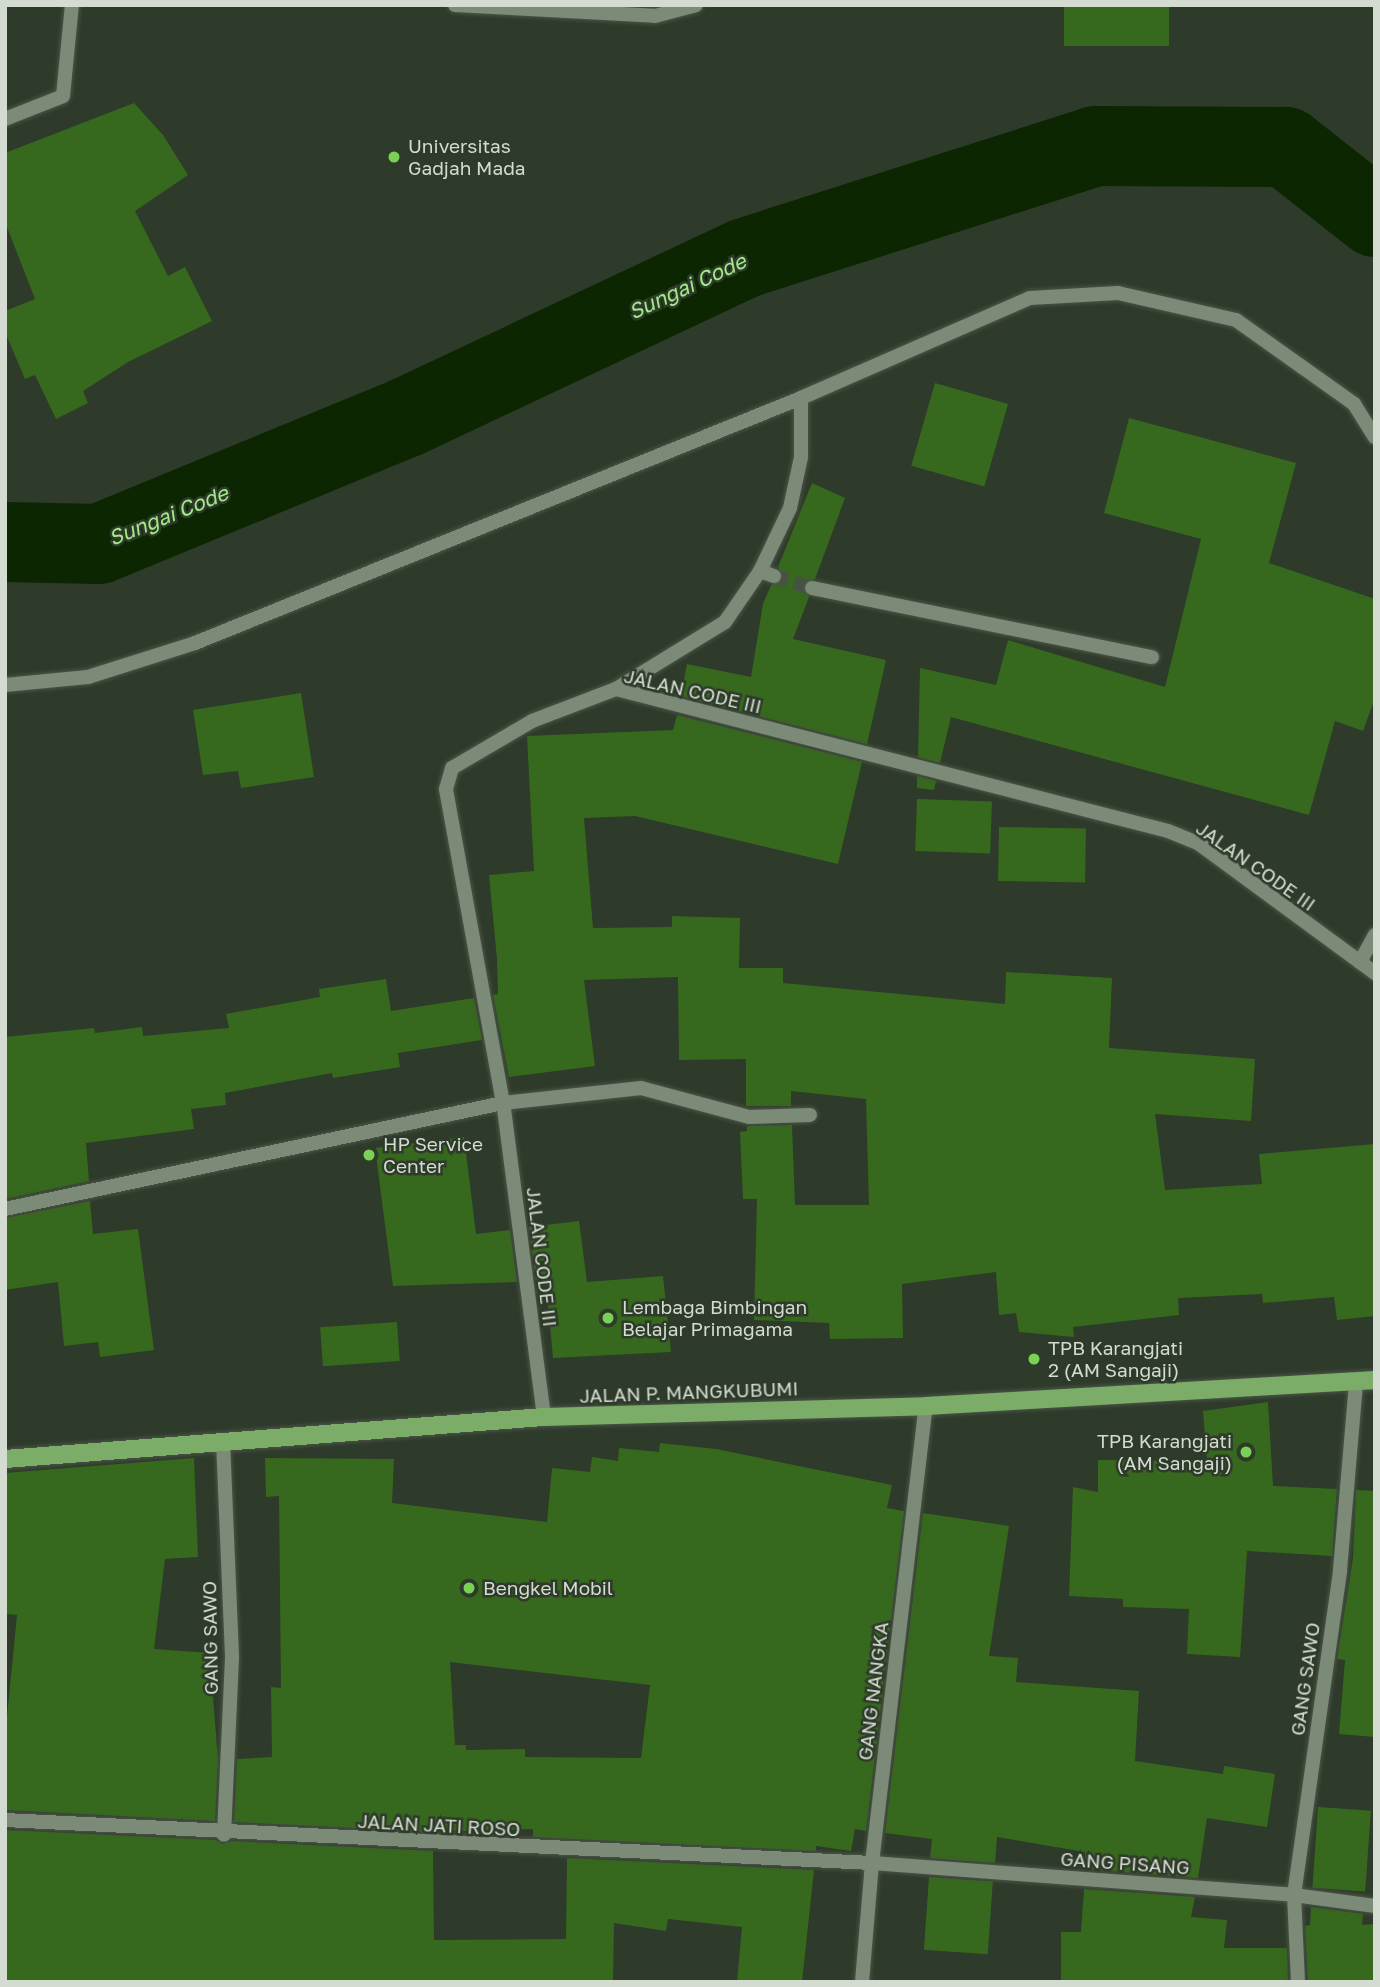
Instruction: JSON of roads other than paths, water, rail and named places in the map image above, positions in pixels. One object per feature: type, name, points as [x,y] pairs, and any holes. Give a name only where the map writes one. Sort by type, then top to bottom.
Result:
[{"type":"main road","name":"JALAN P. MANGKUBUMI","points":[[5,1459],[544,1417],[926,1406],[1375,1380]]},
{"type":"street","points":[[5,119],[62,96],[72,5]]},
{"type":"street","points":[[455,5],[655,16],[696,5]]},
{"type":"street","points":[[5,685],[88,677],[195,643],[801,398],[1030,298],[1118,293],[1236,320],[1354,404],[1375,437]]},
{"type":"street","points":[[616,689],[725,622],[767,574],[790,508],[801,457],[801,398]]},
{"type":"street","points":[[812,588],[1152,657]]},
{"type":"street","name":"JALAN CODE III","points":[[544,1417],[503,1103],[446,789],[452,768],[532,721],[616,689],[1168,831],[1198,844],[1375,973]]},
{"type":"street","points":[[1360,962],[1375,935]]},
{"type":"street","points":[[5,1209],[503,1103],[641,1088],[749,1117],[810,1115]]},
{"type":"street","name":"GANG SAWO","points":[[1298,1982],[1294,1895],[1340,1570],[1356,1382]]},
{"type":"street","name":"GANG NANGKA","points":[[862,1982],[872,1863],[926,1406]]},
{"type":"street","name":"GANG SAWO","points":[[223,1441],[232,1658],[224,1835]]},
{"type":"street","name":"JALAN JATI ROSO","points":[[5,1820],[224,1835],[872,1863]]},
{"type":"street","name":"GANG PISANG","points":[[872,1863],[1294,1895],[1375,1906]]},
{"type":"waterway","name":"Sungai Code","points":[[5,542],[99,544],[405,418],[745,258],[1095,146],[1286,147],[1375,217]]},
{"type":"tunnel","points":[[774,576],[812,588]]},
{"type":"place","name":"Universitas Gadjah Mada","points":[[394,157]]},
{"type":"place","name":"HP Service Center","points":[[369,1155]]},
{"type":"place","name":"Lembaga Bimbingan Belajar Primagama","points":[[608,1318]]},
{"type":"place","name":"TPB Karangjati 2 (AM Sangaji)","points":[[1034,1359]]},
{"type":"place","name":"TPB Karangjati (AM Sangaji)","points":[[1246,1452]]},
{"type":"place","name":"Bengkel Mobil","points":[[469,1588]]}]
